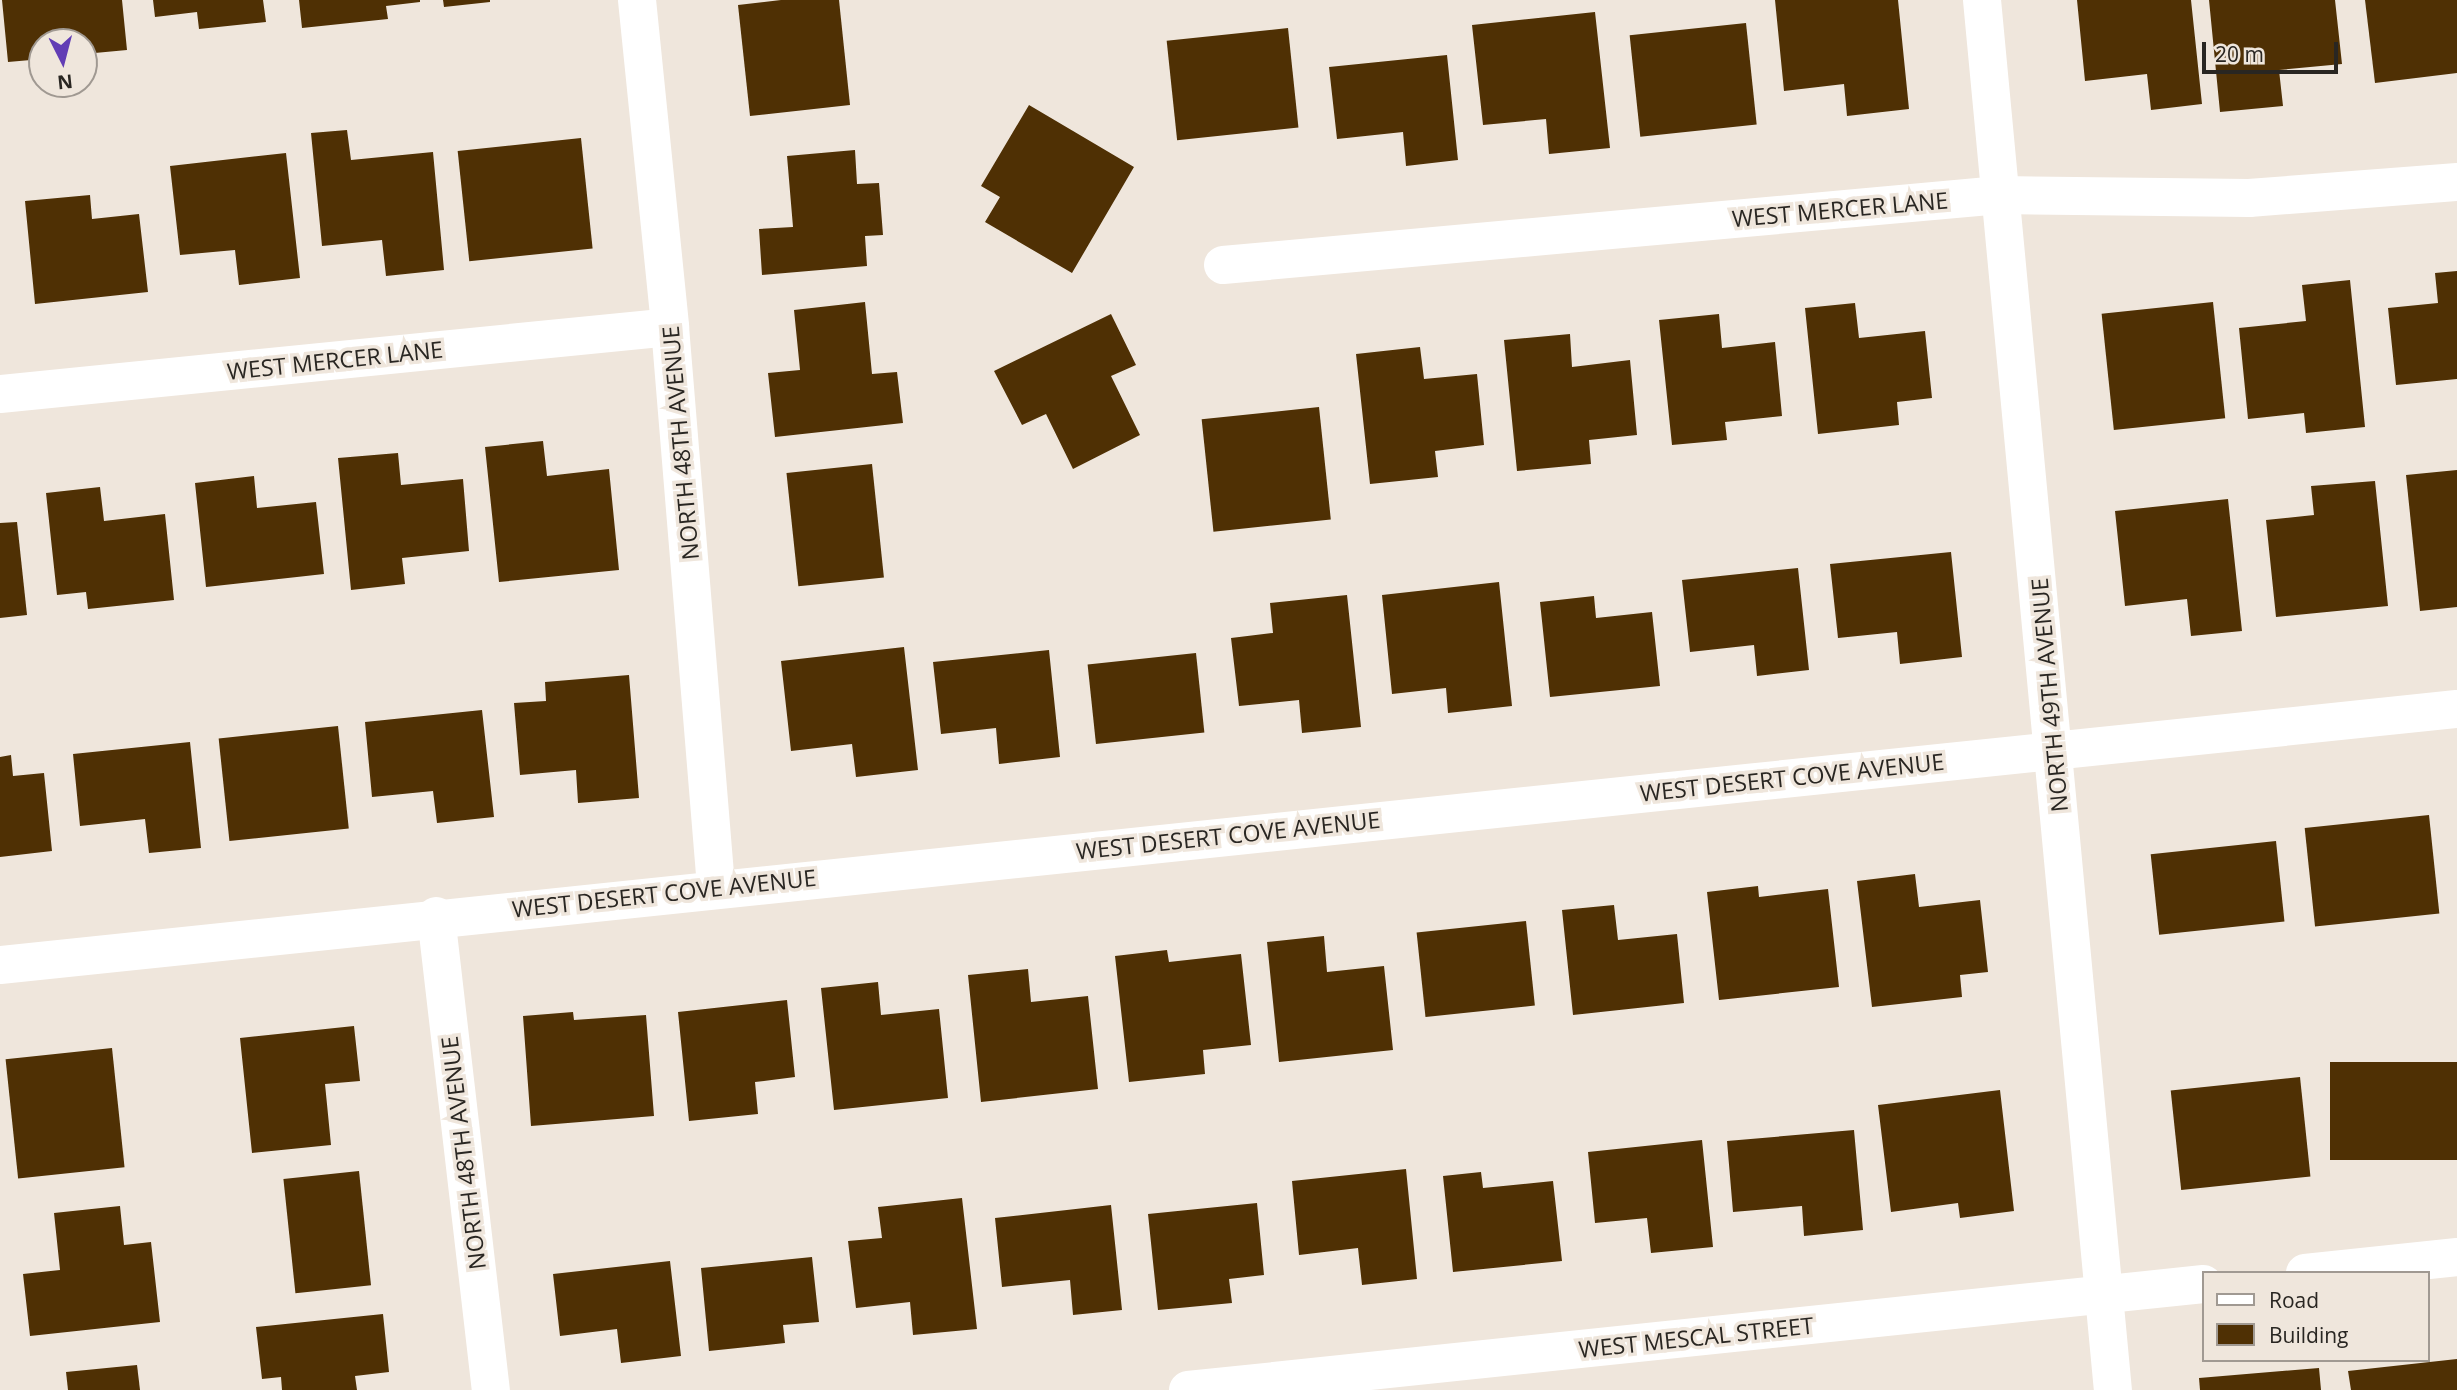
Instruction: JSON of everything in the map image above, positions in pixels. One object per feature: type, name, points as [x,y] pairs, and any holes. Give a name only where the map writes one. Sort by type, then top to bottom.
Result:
[{"type":"street","name":"NORTH 48TH AVENUE","points":[[637,0],[670,327],[716,887]]},
{"type":"street","name":"NORTH 49TH AVENUE","points":[[1982,0],[2113,1390]]},
{"type":"street","name":"WEST MERCER LANE","points":[[1223,265],[2000,195],[2249,198],[2457,182]]},
{"type":"street","name":"WEST MERCER LANE","points":[[0,394],[670,327]]},
{"type":"street","name":"WEST DESERT COVE AVENUE","points":[[0,965],[436,916],[2457,709]]},
{"type":"street","name":"NORTH 48TH AVENUE","points":[[436,916],[491,1390]]},
{"type":"street","points":[[2323,1271],[2457,1256]]},
{"type":"street","name":"WEST MESCAL STREET","points":[[1188,1390],[2202,1284]]},
{"type":"building","points":[[2,0],[122,0],[127,50],[98,53],[98,28],[28,28],[28,60],[8,62]]},
{"type":"building","points":[[153,0],[263,0],[266,22],[199,29],[197,12],[155,17]]},
{"type":"building","points":[[299,0],[420,2],[386,6],[388,19],[302,28]]},
{"type":"building","points":[[443,0],[490,0],[490,2],[444,7]]},
{"type":"building","points":[[781,0],[839,0],[850,105],[750,116],[738,5]]},
{"type":"building","points":[[1775,0],[1898,0],[1909,109],[1847,116],[1844,84],[1784,91]]},
{"type":"building","points":[[2077,0],[2191,0],[2202,104],[2151,110],[2147,74],[2085,81]]},
{"type":"building","points":[[2209,0],[2335,0],[2342,64],[2279,70],[2283,106],[2220,112]]},
{"type":"building","points":[[2365,0],[2457,0],[2457,73],[2375,83]]},
{"type":"building","points":[[1595,12],[1610,148],[1549,154],[1546,119],[1483,125],[1472,25]]},
{"type":"building","points":[[1746,23],[1757,124],[1640,137],[1630,35]]},
{"type":"building","points":[[1288,28],[1298,127],[1177,140],[1167,41]]},
{"type":"building","points":[[1447,55],[1458,160],[1406,166],[1403,132],[1337,139],[1329,67]]},
{"type":"building","points":[[1029,105],[1134,167],[1072,273],[985,222],[1000,197],[981,186]]},
{"type":"building","points":[[347,130],[351,160],[433,152],[444,270],[386,276],[382,240],[322,246],[311,133]]},
{"type":"building","points":[[581,138],[593,248],[469,261],[458,151]]},
{"type":"building","points":[[855,150],[857,184],[879,183],[883,235],[865,236],[867,266],[762,275],[759,229],[793,227],[787,156]]},
{"type":"building","points":[[286,153],[300,278],[239,285],[235,250],[180,255],[170,166]]},
{"type":"building","points":[[90,195],[92,219],[139,214],[148,292],[35,304],[25,201]]},
{"type":"building","points":[[2457,271],[2457,379],[2396,385],[2388,308],[2438,303],[2435,273]]},
{"type":"building","points":[[2350,280],[2365,427],[2306,433],[2304,413],[2248,419],[2239,328],[2306,321],[2302,285]]},
{"type":"building","points":[[865,302],[872,374],[897,372],[903,423],[775,437],[768,373],[800,370],[794,310]]},
{"type":"building","points":[[2213,302],[2225,418],[2114,430],[2102,314]]},
{"type":"building","points":[[1855,303],[1859,338],[1925,331],[1932,398],[1897,402],[1899,425],[1818,434],[1805,308]]},
{"type":"building","points":[[1111,314],[1136,365],[1111,376],[1140,435],[1073,469],[1046,414],[1022,425],[994,371]]},
{"type":"building","points":[[1719,314],[1722,348],[1775,342],[1782,416],[1725,422],[1727,440],[1672,445],[1659,320]]},
{"type":"building","points":[[1570,334],[1572,367],[1630,360],[1637,435],[1589,440],[1591,464],[1517,471],[1504,340]]},
{"type":"building","points":[[1420,347],[1424,379],[1477,374],[1484,445],[1435,451],[1438,477],[1370,484],[1356,354]]},
{"type":"building","points":[[1319,407],[1331,519],[1213,532],[1202,419]]},
{"type":"building","points":[[543,441],[547,476],[609,469],[619,570],[499,582],[485,447]]},
{"type":"building","points":[[398,453],[401,485],[463,479],[469,551],[402,558],[405,584],[351,590],[338,458]]},
{"type":"building","points":[[872,464],[884,577],[798,586],[786,473]]},
{"type":"building","points":[[2457,470],[2457,607],[2420,611],[2406,475]]},
{"type":"building","points":[[254,476],[257,508],[316,502],[324,574],[206,587],[195,483]]},
{"type":"building","points":[[2375,481],[2388,606],[2276,617],[2266,520],[2314,515],[2311,486]]},
{"type":"building","points":[[100,487],[104,521],[165,514],[174,600],[88,609],[86,592],[57,595],[46,493]]},
{"type":"building","points":[[2228,499],[2242,631],[2191,636],[2187,599],[2125,606],[2115,511]]},
{"type":"building","points":[[17,522],[27,615],[0,618],[0,523]]},
{"type":"building","points":[[1951,552],[1962,657],[1900,664],[1897,632],[1838,638],[1830,564]]},
{"type":"building","points":[[1798,568],[1809,670],[1757,676],[1754,645],[1690,652],[1682,580]]},
{"type":"building","points":[[1499,582],[1512,706],[1448,713],[1446,688],[1392,694],[1382,595]]},
{"type":"building","points":[[1347,595],[1361,727],[1302,733],[1299,700],[1239,706],[1231,638],[1273,633],[1270,603]]},
{"type":"building","points":[[1594,596],[1596,618],[1652,612],[1660,686],[1550,697],[1540,602]]},
{"type":"building","points":[[904,647],[918,770],[856,777],[852,744],[791,751],[781,661]]},
{"type":"building","points":[[1049,650],[1060,757],[999,764],[996,728],[941,734],[933,662]]},
{"type":"building","points":[[1196,653],[1204,733],[1096,744],[1088,664]]},
{"type":"building","points":[[629,675],[639,798],[578,803],[576,770],[520,775],[514,703],[546,701],[545,682]]},
{"type":"building","points":[[482,710],[494,817],[437,823],[433,791],[372,797],[365,722]]},
{"type":"building","points":[[338,726],[349,828],[229,841],[219,739]]},
{"type":"building","points":[[190,742],[201,848],[149,853],[145,819],[80,826],[73,754]]},
{"type":"building","points":[[11,755],[13,776],[44,773],[52,851],[0,857],[0,757]]},
{"type":"building","points":[[2429,815],[2439,913],[2315,927],[2305,828]]},
{"type":"building","points":[[2276,841],[2284,922],[2159,935],[2151,854]]},
{"type":"building","points":[[1915,874],[1919,907],[1980,900],[1988,972],[1960,975],[1962,997],[1872,1007],[1857,881]]},
{"type":"building","points":[[1758,886],[1759,897],[1828,889],[1839,987],[1719,1000],[1707,892]]},
{"type":"building","points":[[1614,905],[1618,940],[1677,934],[1684,1003],[1573,1015],[1562,910]]},
{"type":"building","points":[[1526,921],[1535,1006],[1425,1017],[1417,932]]},
{"type":"building","points":[[1324,936],[1327,972],[1384,966],[1393,1050],[1279,1062],[1267,942]]},
{"type":"building","points":[[1167,950],[1169,962],[1241,954],[1251,1045],[1203,1050],[1205,1074],[1129,1082],[1115,956]]},
{"type":"building","points":[[1028,969],[1031,1002],[1088,996],[1098,1089],[981,1102],[968,975]]},
{"type":"building","points":[[878,982],[881,1015],[939,1009],[948,1098],[834,1110],[821,988]]},
{"type":"building","points":[[787,1000],[795,1077],[755,1082],[758,1114],[689,1121],[678,1012]]},
{"type":"building","points":[[573,1012],[574,1020],[646,1015],[654,1116],[531,1126],[523,1016]]},
{"type":"building","points":[[354,1026],[360,1081],[325,1084],[331,1145],[252,1153],[240,1038]]},
{"type":"building","points":[[112,1048],[125,1167],[18,1179],[6,1059]]},
{"type":"building","points":[[2330,1062],[2457,1062],[2457,1160],[2330,1160]]},
{"type":"building","points":[[2300,1077],[2310,1176],[2181,1190],[2171,1091]]},
{"type":"building","points":[[2000,1090],[2014,1211],[1960,1218],[1958,1203],[1891,1212],[1878,1105]]},
{"type":"building","points":[[1854,1130],[1863,1230],[1804,1236],[1802,1206],[1733,1212],[1727,1141]]},
{"type":"building","points":[[1702,1140],[1713,1247],[1651,1253],[1647,1218],[1595,1223],[1588,1152]]},
{"type":"building","points":[[1406,1169],[1417,1279],[1362,1285],[1358,1248],[1299,1255],[1292,1181]]},
{"type":"building","points":[[359,1171],[371,1285],[295,1293],[283,1179]]},
{"type":"building","points":[[1481,1172],[1483,1188],[1553,1181],[1562,1261],[1453,1272],[1443,1176]]},
{"type":"building","points":[[962,1198],[977,1329],[913,1335],[910,1302],[856,1308],[848,1241],[882,1238],[878,1207]]},
{"type":"building","points":[[1257,1203],[1264,1275],[1229,1279],[1232,1303],[1158,1310],[1148,1214]]},
{"type":"building","points":[[1111,1205],[1122,1310],[1073,1315],[1070,1280],[1002,1287],[995,1218]]},
{"type":"building","points":[[120,1206],[124,1245],[151,1242],[160,1322],[30,1336],[23,1274],[60,1270],[54,1213]]},
{"type":"building","points":[[812,1257],[819,1322],[783,1325],[785,1343],[709,1351],[701,1268]]},
{"type":"building","points":[[670,1261],[681,1356],[621,1363],[617,1329],[560,1336],[553,1274]]},
{"type":"building","points":[[383,1314],[389,1372],[355,1376],[357,1390],[282,1390],[281,1377],[262,1379],[256,1327]]},
{"type":"building","points":[[2457,1359],[2457,1390],[2351,1390],[2348,1371]]},
{"type":"building","points":[[137,1365],[140,1390],[68,1390],[66,1372]]},
{"type":"building","points":[[2319,1368],[2321,1390],[2200,1390],[2199,1378]]}]
